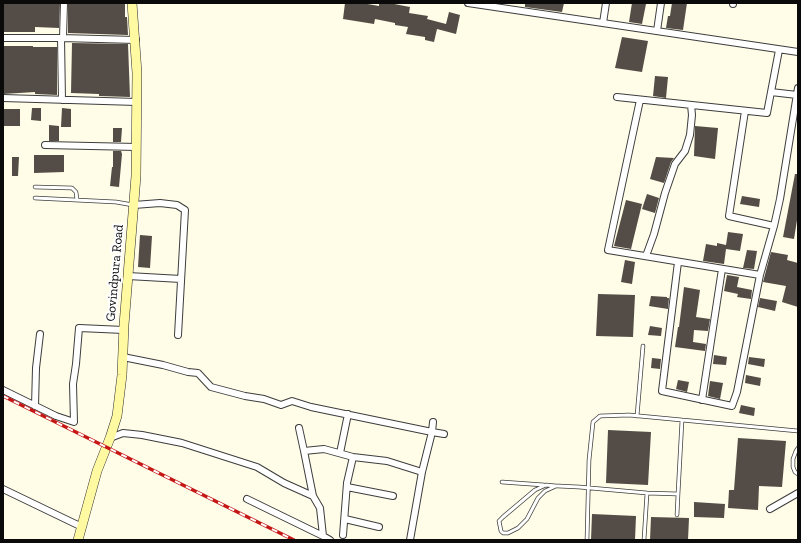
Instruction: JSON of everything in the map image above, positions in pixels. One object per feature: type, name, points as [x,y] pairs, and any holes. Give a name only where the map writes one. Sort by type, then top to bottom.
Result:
[{"type":"street","points":[[62,100],[62,38],[64,3]]},
{"type":"street","name":"Govindpura Road","points":[[78,540],[97,471],[117,416],[122,375],[137,147],[136,40],[132,3]]},
{"type":"street","points":[[473,3],[798,52]]},
{"type":"street","points":[[603,23],[606,3]]},
{"type":"street","points":[[657,31],[661,3]]},
{"type":"street","points":[[3,38],[136,40]]},
{"type":"street","points":[[617,97],[767,113],[779,50]]},
{"type":"street","points":[[678,262],[662,391],[732,406],[760,275],[780,199],[798,88]]},
{"type":"street","points":[[771,92],[797,95]]},
{"type":"street","points":[[3,98],[137,102]]},
{"type":"street","points":[[640,100],[608,250],[760,275]]},
{"type":"street","points":[[646,256],[675,164],[685,151],[690,135],[692,115],[691,105]]},
{"type":"street","points":[[745,111],[729,216],[774,226]]},
{"type":"street","points":[[45,145],[137,147]]},
{"type":"street","points":[[134,205],[155,203],[177,204],[186,210],[178,335]]},
{"type":"street","points":[[702,400],[722,269]]},
{"type":"street","points":[[128,276],[181,279]]},
{"type":"street","points":[[3,390],[56,416],[74,422],[73,384],[79,328],[124,330]]},
{"type":"street","points":[[35,406],[36,368],[40,334]]},
{"type":"street","points":[[123,357],[188,372],[198,372],[211,387],[264,399],[281,405],[292,401],[311,407],[444,434]]},
{"type":"street","points":[[340,453],[348,414]]},
{"type":"street","points":[[410,540],[422,472],[433,422]]},
{"type":"street","points":[[299,428],[313,496],[320,508],[324,536]]},
{"type":"street","points":[[110,438],[123,433],[182,442],[257,467],[284,483],[313,496]]},
{"type":"street","points":[[304,451],[324,449],[353,457],[387,462],[422,472]]},
{"type":"street","points":[[343,535],[347,487],[353,457]]},
{"type":"street","points":[[347,487],[393,496]]},
{"type":"street","points":[[3,489],[82,527]]},
{"type":"street","points":[[770,509],[798,493]]},
{"type":"street","points":[[247,499],[330,540]]},
{"type":"street","points":[[345,519],[379,527]]},
{"type":"lane","points":[[35,187],[72,188],[76,192],[77,200]]},
{"type":"lane","points":[[35,198],[116,202],[134,205]]},
{"type":"lane","points":[[637,416],[642,346]]},
{"type":"lane","points":[[587,540],[589,460],[593,422],[600,416],[637,416],[798,431]]},
{"type":"lane","points":[[677,514],[682,420]]},
{"type":"lane","points":[[798,448],[793,460],[793,467],[795,472],[798,474]]},
{"type":"lane","points":[[502,482],[678,494]]},
{"type":"lane","points":[[546,485],[535,490],[499,521],[501,531],[503,533],[508,533],[518,528],[526,519],[538,498],[545,491],[556,486]]},
{"type":"lane","points":[[644,540],[647,493]]},
{"type":"building","points":[[3,3],[60,3],[59,28],[35,27],[35,32],[3,32]]},
{"type":"building","points":[[68,3],[125,3],[125,17],[127,17],[128,35],[68,33]]},
{"type":"building","points":[[345,3],[362,3],[379,6],[379,3],[389,3],[410,7],[409,13],[428,16],[427,19],[446,24],[449,12],[460,15],[456,34],[437,29],[434,42],[425,40],[425,37],[406,34],[408,27],[395,25],[395,23],[375,19],[374,24],[343,19]]},
{"type":"building","points":[[525,3],[564,3],[562,12],[525,7]]},
{"type":"building","points":[[632,3],[646,4],[642,24],[629,22]]},
{"type":"building","points":[[672,3],[687,3],[683,30],[666,28]]},
{"type":"building","points":[[622,37],[648,41],[642,72],[615,68]]},
{"type":"building","points":[[72,43],[128,44],[130,97],[71,93]]},
{"type":"building","points":[[3,46],[57,47],[57,95],[35,94],[35,92],[3,94]]},
{"type":"building","points":[[655,76],[668,77],[666,98],[653,96]]},
{"type":"building","points":[[32,108],[41,108],[41,121],[31,120]]},
{"type":"building","points":[[62,108],[71,109],[71,127],[61,127]]},
{"type":"building","points":[[3,109],[20,109],[20,126],[3,126]]},
{"type":"building","points":[[49,125],[59,126],[59,141],[49,141]]},
{"type":"building","points":[[695,126],[718,128],[715,159],[694,156]]},
{"type":"building","points":[[113,128],[122,128],[121,142],[113,142]]},
{"type":"building","points":[[113,151],[121,151],[122,154],[119,187],[110,186],[113,167]]},
{"type":"building","points":[[34,155],[64,155],[64,172],[34,173]]},
{"type":"building","points":[[12,157],[19,157],[18,176],[12,176]]},
{"type":"building","points":[[656,157],[674,158],[671,162],[664,183],[650,179]]},
{"type":"building","points":[[795,174],[798,174],[798,214],[794,239],[783,237]]},
{"type":"building","points":[[647,194],[659,198],[655,213],[642,209]]},
{"type":"building","points":[[742,196],[760,199],[759,207],[740,204]]},
{"type":"building","points":[[626,200],[642,204],[631,249],[614,246]]},
{"type":"building","points":[[728,232],[743,234],[740,251],[726,249],[724,264],[703,261],[706,244],[717,246],[717,243],[726,245]]},
{"type":"building","points":[[140,235],[152,236],[150,268],[138,267]]},
{"type":"building","points":[[747,250],[757,251],[754,269],[743,268]]},
{"type":"building","points":[[771,252],[788,255],[787,260],[798,263],[798,307],[782,302],[786,286],[763,282]]},
{"type":"building","points":[[625,260],[635,262],[632,284],[621,282]]},
{"type":"building","points":[[727,275],[739,277],[737,287],[752,290],[751,299],[737,297],[738,294],[724,291]]},
{"type":"building","points":[[684,287],[700,290],[696,317],[710,319],[708,331],[694,330],[693,342],[706,344],[705,351],[675,347]]},
{"type":"building","points":[[598,294],[635,295],[633,337],[596,336]]},
{"type":"building","points":[[651,296],[669,298],[668,309],[649,306]]},
{"type":"building","points":[[760,298],[777,301],[775,311],[758,307]]},
{"type":"building","points":[[650,326],[662,328],[661,336],[648,335]]},
{"type":"building","points":[[714,355],[727,357],[726,365],[713,364]]},
{"type":"building","points":[[749,357],[765,359],[764,367],[748,364]]},
{"type":"building","points":[[652,358],[661,359],[660,369],[651,368]]},
{"type":"building","points":[[746,375],[761,378],[760,386],[745,383]]},
{"type":"building","points":[[678,380],[689,382],[687,392],[676,389]]},
{"type":"building","points":[[710,381],[723,383],[720,399],[708,396]]},
{"type":"building","points":[[741,405],[755,408],[754,416],[739,413]]},
{"type":"building","points":[[608,430],[651,432],[648,485],[606,483]]},
{"type":"building","points":[[738,438],[786,441],[782,487],[759,486],[758,510],[728,508],[729,490],[734,490]]},
{"type":"building","points":[[694,502],[725,504],[724,518],[694,517]]},
{"type":"building","points":[[592,514],[636,516],[635,540],[591,540]]},
{"type":"building","points":[[651,517],[689,518],[688,540],[650,540]]},
{"type":"railway","points":[[3,396],[294,540]]}]
